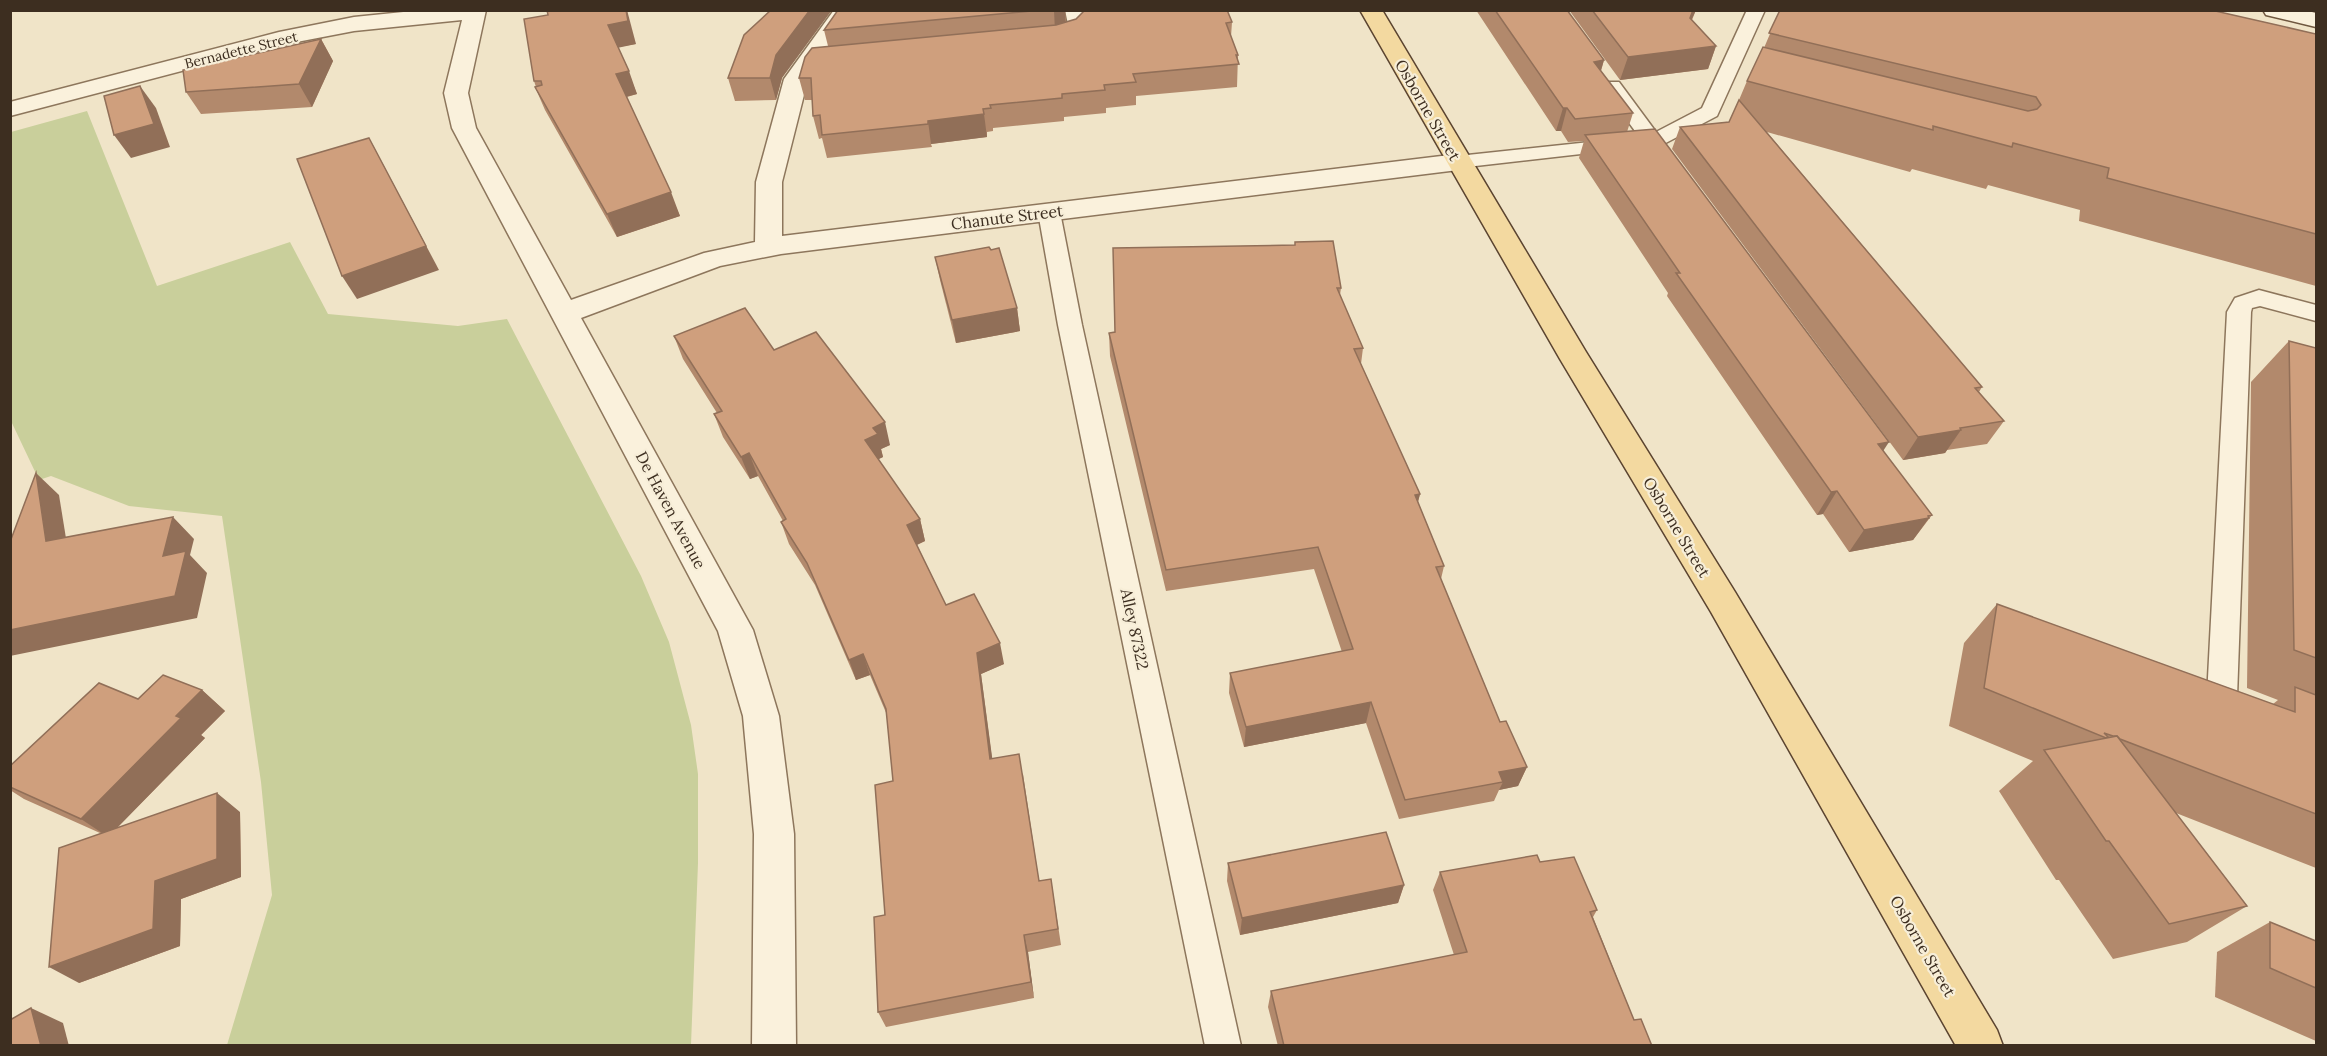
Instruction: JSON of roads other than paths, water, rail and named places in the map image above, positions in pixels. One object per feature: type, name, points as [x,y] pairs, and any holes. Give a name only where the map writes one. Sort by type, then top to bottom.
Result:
[{"type":"main road","name":"Osborne Street","points":[[1371,10],[1575,359],[1723,602],[1981,1046]]},
{"type":"street","points":[[768,248],[768,182],[796,79],[820,62],[846,10]]},
{"type":"street","points":[[2274,10],[2316,20]]},
{"type":"street","name":"Bernadette Street","points":[[10,109],[279,39],[354,24],[475,11]]},
{"type":"street","name":"De Haven Avenue","points":[[475,11],[456,93],[464,128],[735,630],[761,716],[774,834],[774,1046]]},
{"type":"street","name":"Chanute Street","points":[[565,313],[714,259],[768,248],[1458,162]]},
{"type":"lane","points":[[1042,42],[1074,34],[1078,29],[1074,10]]},
{"type":"lane","points":[[1458,162],[1653,142],[1710,112],[1756,10]]},
{"type":"lane","points":[[1597,67],[1666,160]]},
{"type":"lane","points":[[1727,76],[1750,81]]},
{"type":"lane","name":"Alley 87322","points":[[1049,212],[1075,349],[1223,1046]]},
{"type":"lane","points":[[2238,703],[2239,312],[2243,303],[2259,298],[2316,313]]}]
